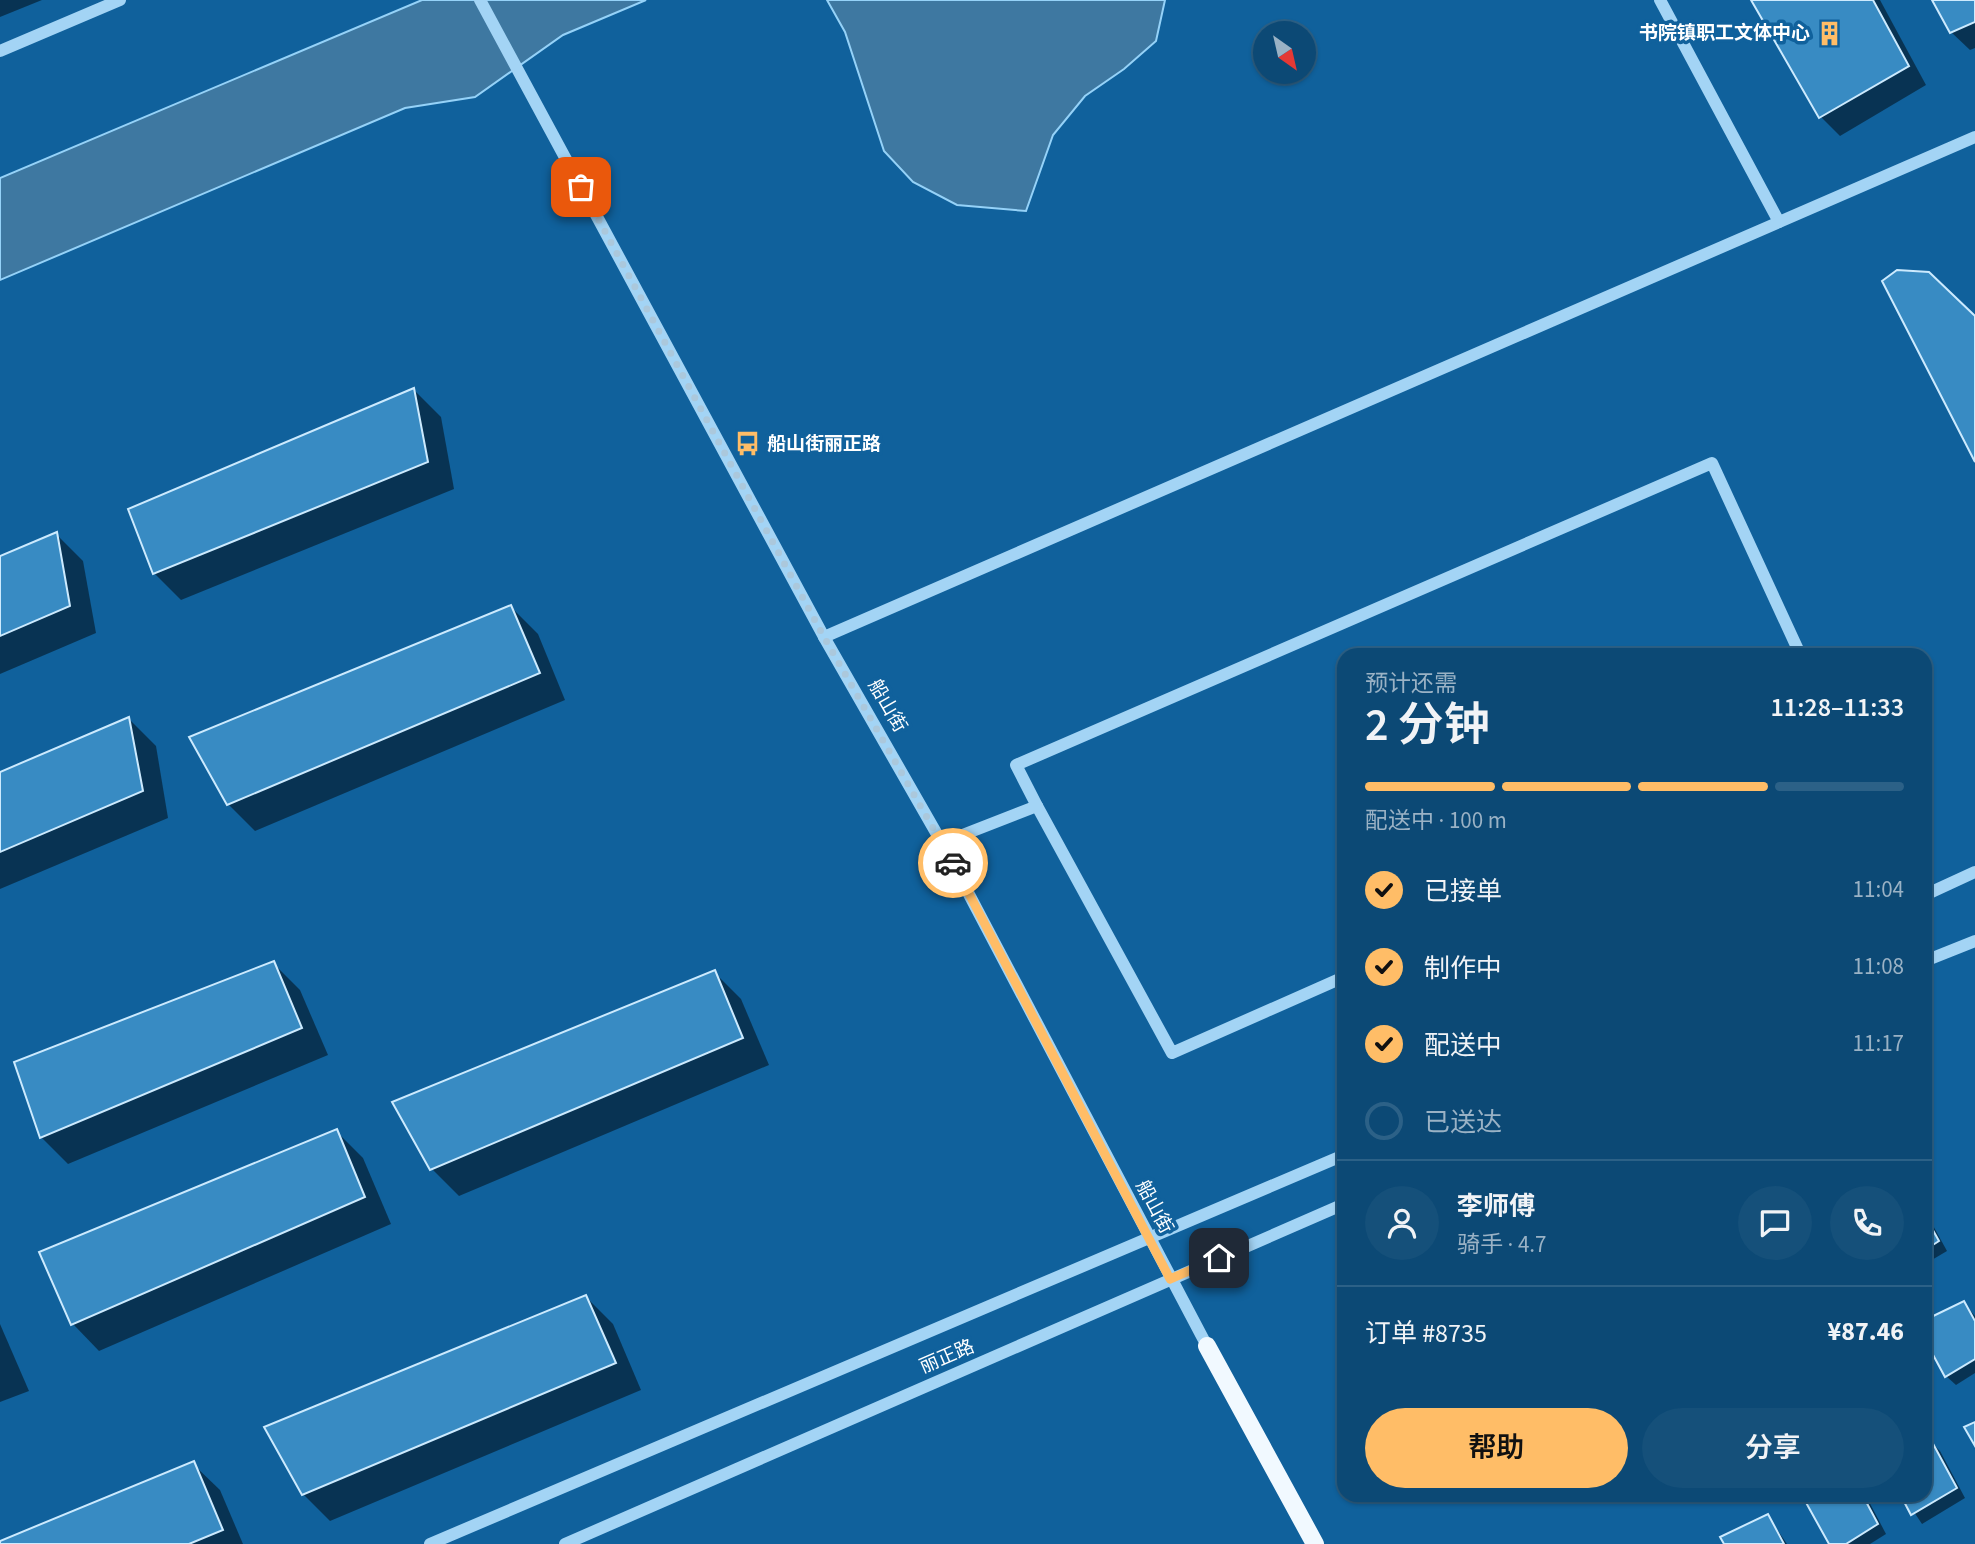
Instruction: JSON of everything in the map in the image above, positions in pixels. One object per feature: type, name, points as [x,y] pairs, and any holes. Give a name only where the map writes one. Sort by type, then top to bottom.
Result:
[{"type":"main road","points":[[1207,1346],[1315,1544]]},
{"type":"street","points":[[0,51],[120,0]]},
{"type":"street","name":"船山街","points":[[480,0],[824,637],[942,843],[1147,1237],[1207,1346]]},
{"type":"street","points":[[1660,0],[1779,222]]},
{"type":"street","points":[[824,637],[1975,137]]},
{"type":"street","points":[[1337,980],[1171,1053],[1016,765],[1712,463],[1797,648]]},
{"type":"street","points":[[942,843],[1037,806]]},
{"type":"street","points":[[1932,892],[1975,872]]},
{"type":"street","points":[[1932,958],[1975,941]]},
{"type":"street","points":[[430,1544],[1337,1158]]},
{"type":"street","name":"丽正路","points":[[565,1544],[1337,1207]]},
{"type":"water","points":[[422,0],[646,0],[563,35],[475,97],[405,108],[0,280],[0,178]]},
{"type":"water","points":[[827,0],[1165,0],[1156,41],[1124,69],[1085,96],[1053,135],[1026,211],[957,205],[913,182],[884,151],[845,32]]},
{"type":"building","name":"书院镇职工文体中心","points":[[1751,0],[1873,0],[1909,66],[1819,118]]},
{"type":"building","points":[[1932,0],[1975,0],[1975,22],[1950,33]]},
{"type":"building","points":[[1897,270],[1929,272],[1975,316],[1975,462],[1882,281]]},
{"type":"building","points":[[414,388],[428,462],[153,574],[128,509]]},
{"type":"building","points":[[57,532],[70,606],[0,636],[0,556]]},
{"type":"building","points":[[511,605],[540,673],[227,805],[189,737]]},
{"type":"building","points":[[129,717],[143,791],[0,852],[0,772]]},
{"type":"building","points":[[274,961],[302,1028],[40,1138],[14,1062]]},
{"type":"building","points":[[715,970],[743,1038],[430,1170],[392,1102]]},
{"type":"building","points":[[337,1129],[365,1197],[71,1325],[39,1252]]},
{"type":"building","points":[[1932,1228],[1939,1241],[1932,1246]]},
{"type":"building","points":[[586,1295],[616,1363],[302,1495],[264,1427]]},
{"type":"building","points":[[1964,1301],[1975,1321],[1975,1359],[1945,1377],[1932,1353],[1932,1317]]},
{"type":"building","points":[[1975,1422],[1975,1446],[1964,1427]]},
{"type":"building","points":[[1932,1442],[1957,1488],[1911,1515],[1904,1502],[1932,1502]]},
{"type":"building","points":[[194,1461],[223,1530],[189,1544],[0,1544],[0,1541]]},
{"type":"building","points":[[1806,1502],[1866,1502],[1878,1524],[1846,1544],[1829,1544]]},
{"type":"building","points":[[1768,1514],[1784,1544],[1724,1544],[1720,1537]]},
{"type":"way so far","points":[[581,187],[824,637],[953,863]]},
{"type":"place","name":"书院镇职工文体中心","points":[[1830,33]]},
{"type":"place","name":"船山街丽正路","points":[[747,444]]},
{"type":"route","points":[[953,863],[1170,1279],[1219,1258]]}]
